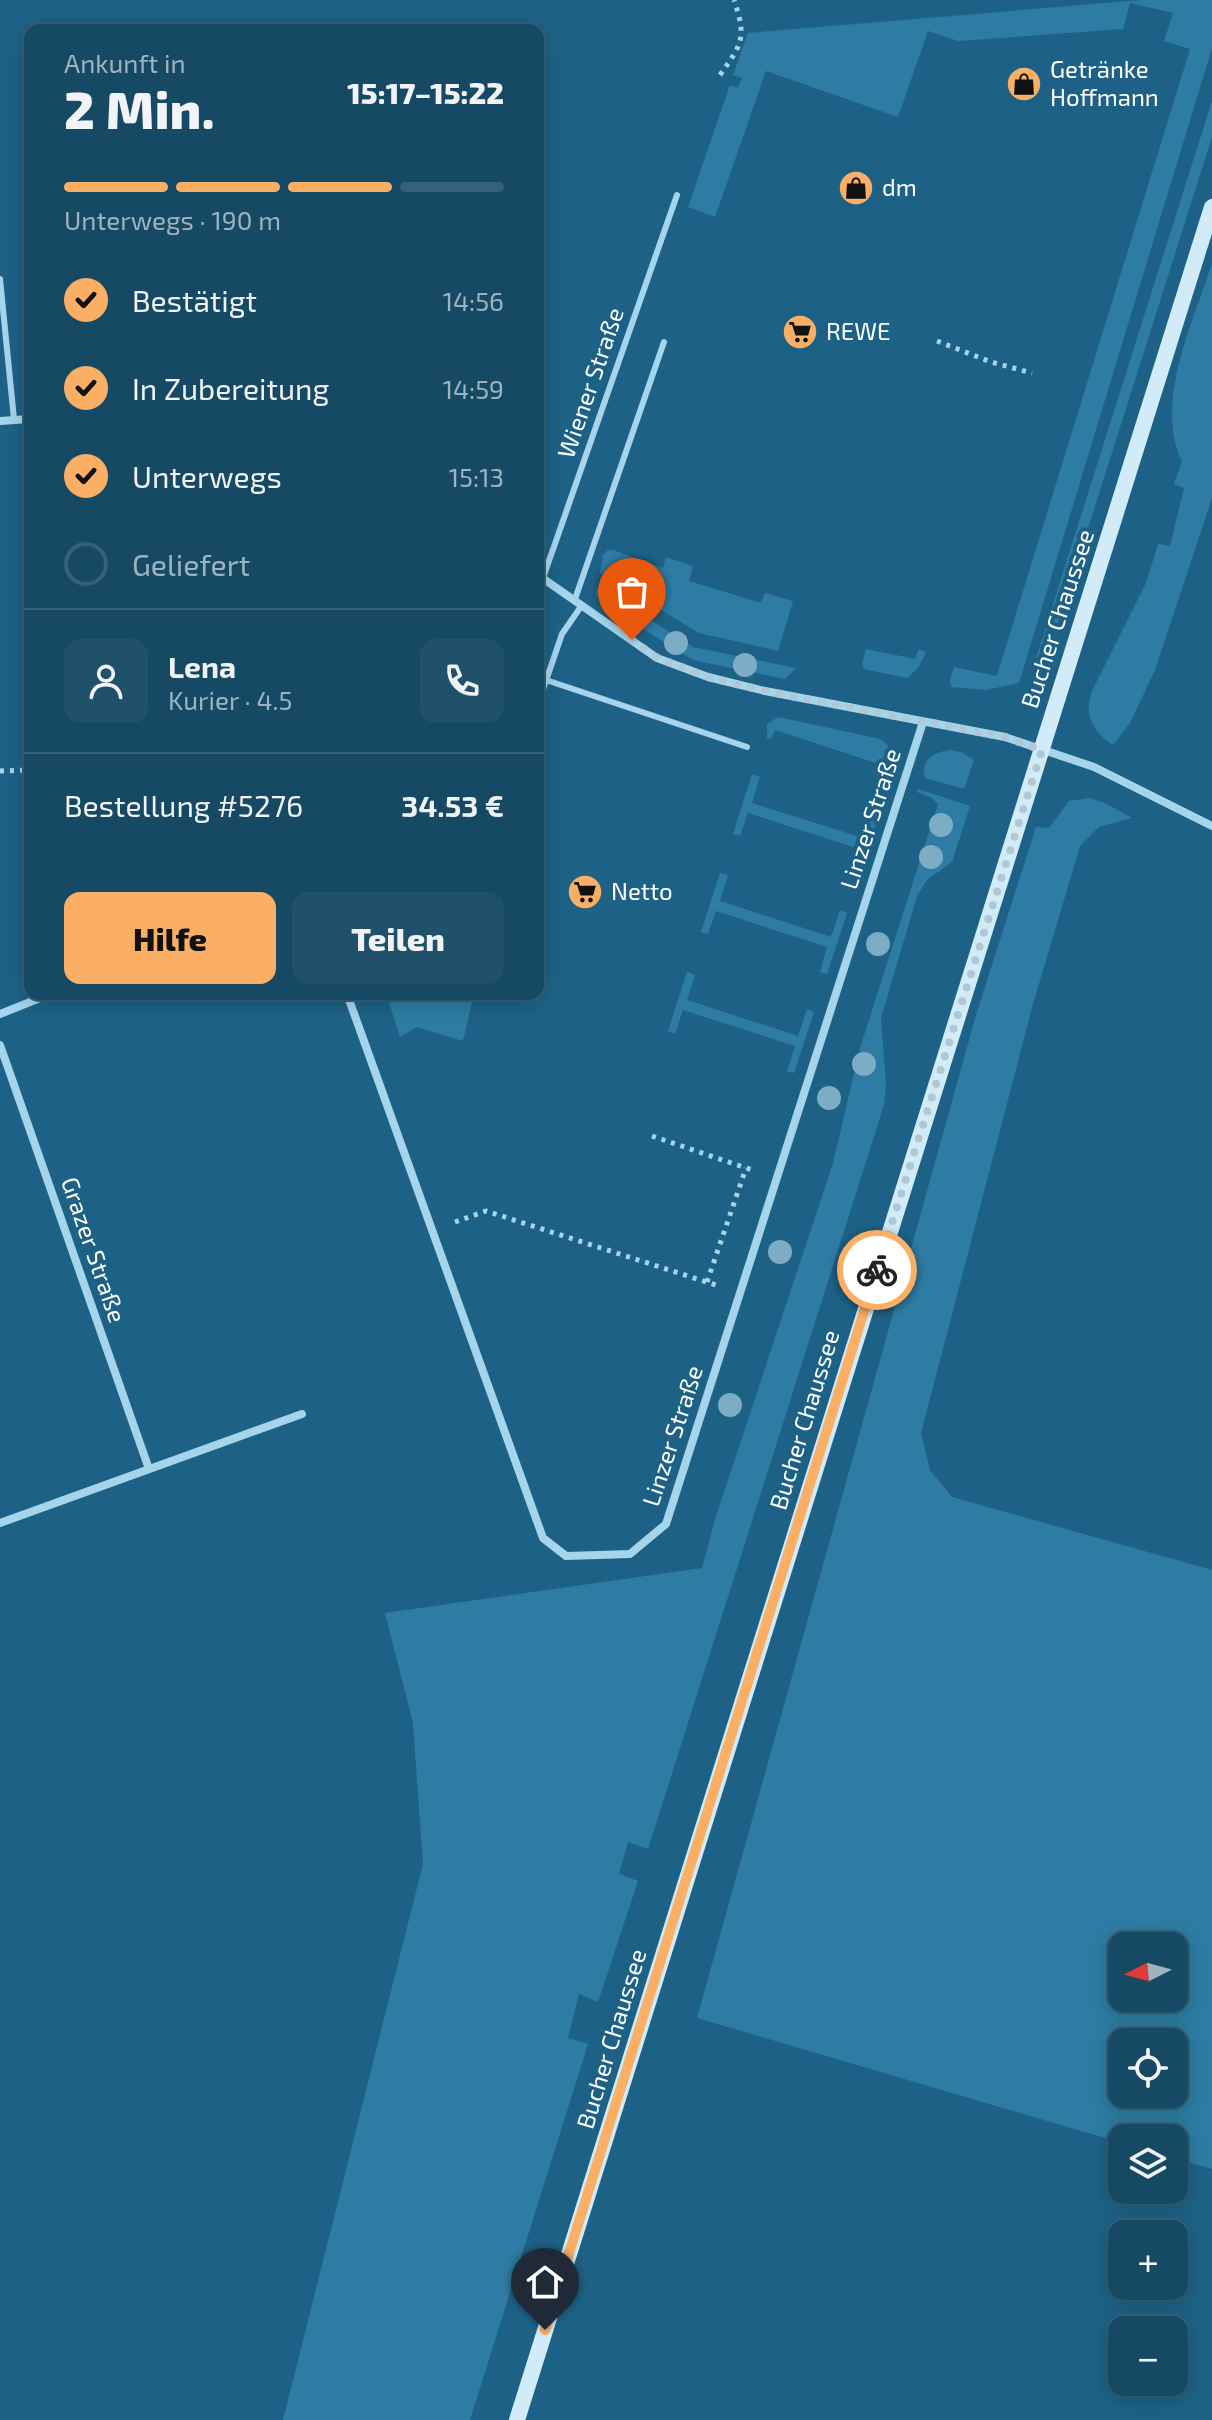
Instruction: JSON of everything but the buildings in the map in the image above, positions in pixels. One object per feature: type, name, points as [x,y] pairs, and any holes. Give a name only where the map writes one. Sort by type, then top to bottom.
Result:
[{"type":"main road","name":"Bucher Chaussee","points":[[517,2420],[1212,207]]},
{"type":"street","points":[[0,421],[24,419]]},
{"type":"street","points":[[544,578],[657,658],[708,677],[1005,737],[1094,767],[1212,826]]},
{"type":"street","name":"Linzer Straße","points":[[349,1000],[543,1538],[566,1556],[630,1554],[666,1524],[923,722]]},
{"type":"street","points":[[0,1014],[35,1000]]},
{"type":"street","name":"Grazer Straße","points":[[0,1045],[149,1469]]},
{"type":"street","points":[[0,1523],[302,1414]]},
{"type":"lane","name":"Wiener Straße","points":[[544,568],[677,195]]},
{"type":"lane","points":[[0,279],[14,419]]},
{"type":"lane","points":[[544,686],[562,634],[578,602],[664,342]]},
{"type":"lane","points":[[546,680],[747,747]]},
{"type":"path","points":[[720,75],[740,47],[740,19],[734,0]]},
{"type":"path","points":[[937,341],[991,362],[1032,373]]},
{"type":"path","points":[[0,771],[24,770]]},
{"type":"path","points":[[652,1136],[775,1177]]},
{"type":"path","points":[[707,1282],[746,1168]]},
{"type":"path","points":[[434,1230],[486,1211],[739,1292]]},
{"type":"shaded area","points":[[1142,0],[1212,0],[1212,48],[1019,683],[986,690],[951,687],[954,667],[996,676],[999,669],[1190,49],[1164,41],[1173,13],[1130,3],[1123,29],[958,41],[928,31],[898,117],[766,71],[715,217],[688,207],[730,85],[738,88],[742,78],[733,75],[748,33]]},
{"type":"shaded area","points":[[1212,101],[1212,137],[1046,661],[1036,658]]},
{"type":"shaded area","points":[[1212,263],[1212,498],[1155,670],[1130,723],[1113,745],[1092,723],[1089,709],[1091,693],[1146,583],[1158,544],[1170,546],[1184,488],[1174,484],[1182,461],[1174,438],[1174,388],[1179,362]]},
{"type":"shaded area","points":[[608,550],[663,568],[666,557],[693,566],[689,581],[761,603],[765,593],[793,601],[778,651],[699,633],[600,573],[603,555]]},
{"type":"shaded area","points":[[597,586],[693,647],[796,668],[785,679],[693,660],[596,596]]},
{"type":"shaded area","points":[[866,649],[915,659],[919,649],[926,652],[918,668],[907,678],[864,669],[862,664]]},
{"type":"shaded area","points":[[778,717],[880,739],[893,754],[891,774],[879,776],[873,772],[876,763],[775,730],[771,739],[767,738],[767,724]]},
{"type":"shaded area","points":[[950,750],[974,760],[964,789],[925,778],[926,762]]},
{"type":"shaded area","points":[[752,774],[760,777],[752,803],[863,838],[872,812],[879,814],[859,876],[852,874],[859,849],[748,813],[740,836],[733,834]]},
{"type":"shaded area","points":[[918,789],[970,806],[952,862],[927,880],[917,896],[881,1018],[886,1085],[884,1105],[648,1849],[628,1842],[619,1874],[638,1881],[598,2002],[579,1994],[568,2038],[588,2044],[470,2420],[283,2420],[423,1864],[413,1723],[385,1613],[702,1568],[716,1516],[833,1163],[860,1048],[938,804],[917,792]]},
{"type":"shaded area","points":[[1090,798],[1132,818],[1099,827],[1080,846],[1033,1004],[921,1433],[930,1470],[952,1497],[1212,1570],[1212,2169],[1188,2162],[1188,2124],[1108,2124],[1108,2139],[697,2018],[976,1015],[1036,827],[1049,828],[1069,801]]},
{"type":"shaded area","points":[[720,873],[728,875],[720,901],[831,937],[840,910],[847,913],[827,974],[820,972],[827,947],[716,911],[708,934],[701,932]]},
{"type":"shaded area","points":[[687,972],[695,975],[687,1000],[798,1036],[807,1009],[814,1012],[794,1073],[787,1071],[795,1046],[683,1010],[675,1034],[668,1031]]},
{"type":"shaded area","points":[[388,1000],[473,1000],[463,1041],[417,1027],[400,1037]]},
{"type":"way so far","points":[[632,640],[657,658],[708,677],[765,691],[1005,737],[1042,750],[877,1270]]},
{"type":"place","name":"Getränke Hoffmann","points":[[1024,84]]},
{"type":"place","name":"dm","points":[[856,188]]},
{"type":"place","name":"REWE","points":[[800,332]]},
{"type":"place","name":"Netto","points":[[585,892]]},
{"type":"route","points":[[545,2330],[877,1270]]}]
